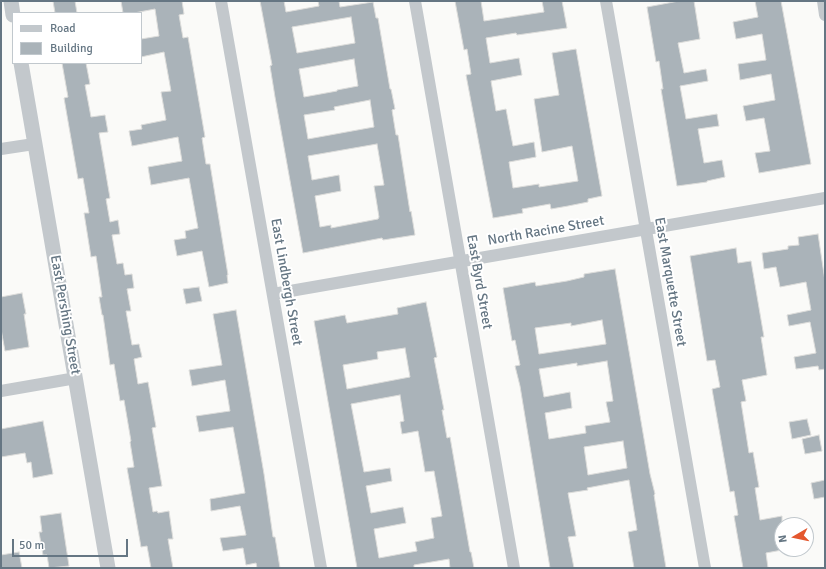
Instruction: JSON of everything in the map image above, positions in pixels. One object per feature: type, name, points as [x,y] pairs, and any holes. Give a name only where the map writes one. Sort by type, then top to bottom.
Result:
[{"type":"street","points":[[11,1],[13,12]]},
{"type":"street","name":"East Lindbergh Street","points":[[221,1],[321,568]]},
{"type":"street","name":"East Byrd Street","points":[[415,1],[514,568]]},
{"type":"street","name":"East Marquette Street","points":[[606,1],[705,568]]},
{"type":"street","points":[[823,1],[825,15]]},
{"type":"street","name":"East Pershing Street","points":[[21,64],[108,568]]},
{"type":"street","points":[[1,149],[34,144]]},
{"type":"street","name":"North Racine Street","points":[[273,294],[825,198]]},
{"type":"street","points":[[1,391],[76,378]]},
{"type":"building","points":[[53,1],[75,1],[77,12],[55,12]]},
{"type":"building","points":[[121,1],[182,1],[184,14],[179,15],[183,38],[188,37],[205,137],[202,138],[206,164],[210,164],[228,283],[209,287],[202,251],[177,256],[174,240],[186,238],[185,231],[198,228],[189,178],[151,185],[148,167],[182,161],[178,137],[132,146],[129,131],[142,129],[141,125],[166,120],[161,92],[171,91],[164,52],[142,57],[142,39],[159,36],[155,9],[139,12],[123,12]]},
{"type":"building","points":[[260,1],[284,1],[286,12],[319,6],[318,1],[339,1],[340,7],[373,2],[376,18],[378,18],[390,89],[395,109],[392,110],[396,135],[398,135],[415,235],[383,240],[382,238],[303,253],[275,97],[270,66],[272,65]],"holes":[[[351,17],[355,43],[297,53],[292,27]],[[354,59],[358,86],[304,97],[299,69]],[[370,100],[374,127],[308,139],[304,115],[335,110],[334,107]],[[377,144],[384,185],[374,186],[379,217],[378,219],[331,228],[331,225],[320,227],[315,196],[341,191],[339,175],[312,180],[308,156]]]},
{"type":"building","points":[[455,1],[481,1],[484,21],[544,12],[542,1],[562,1],[567,28],[517,35],[516,33],[486,38],[490,63],[519,58],[522,75],[491,81],[496,111],[506,109],[513,146],[534,142],[536,157],[509,162],[513,188],[539,184],[539,187],[578,181],[572,146],[542,152],[534,99],[559,95],[552,53],[576,49],[602,196],[588,199],[588,202],[551,209],[550,204],[522,209],[523,213],[493,218],[466,75],[471,74],[467,49],[464,50]]},
{"type":"building","points":[[679,1],[694,1],[700,39],[678,43],[684,73],[706,69],[708,81],[680,86],[686,119],[717,114],[719,126],[698,129],[704,163],[722,160],[725,177],[707,182],[677,186],[661,89],[663,89],[659,61],[656,62],[647,7]]},
{"type":"building","points":[[755,1],[781,1],[811,164],[759,173],[755,153],[770,151],[764,118],[746,121],[743,106],[775,100],[771,74],[740,80],[738,64],[766,60],[762,34],[736,39],[733,22],[758,17]]},
{"type":"building","points":[[62,64],[86,64],[90,84],[85,85],[91,117],[105,115],[108,132],[99,133],[110,198],[106,199],[110,222],[118,220],[120,234],[112,235],[117,264],[123,263],[125,275],[132,274],[134,288],[127,289],[131,311],[126,311],[132,345],[139,344],[142,357],[134,359],[138,384],[148,382],[156,427],[152,428],[162,486],[149,488],[153,512],[157,511],[158,513],[169,511],[173,539],[168,539],[173,568],[151,568],[147,546],[141,547],[127,468],[134,467],[131,441],[124,400],[120,401],[114,364],[110,365],[99,297],[102,297],[96,256],[91,257],[84,213],[89,213],[83,178],[78,179],[64,98],[68,97]]},
{"type":"building","points":[[818,234],[825,281],[825,369],[819,370],[818,366],[796,369],[794,357],[816,353],[810,322],[789,326],[787,315],[811,310],[806,282],[780,287],[776,267],[764,269],[762,253],[788,249],[788,246],[799,245],[798,237]]},
{"type":"building","points":[[736,248],[738,263],[751,261],[764,337],[761,337],[767,375],[742,380],[746,401],[741,402],[749,453],[753,452],[759,487],[755,488],[760,520],[774,517],[774,552],[766,553],[768,568],[743,568],[734,516],[738,515],[734,491],[730,492],[712,389],[720,387],[715,360],[707,361],[690,256]]},
{"type":"building","points":[[615,269],[650,474],[655,494],[666,568],[634,568],[628,532],[637,530],[629,480],[587,488],[588,490],[568,493],[576,536],[568,537],[574,568],[550,568],[520,386],[515,366],[520,365],[515,340],[512,341],[503,288],[535,282],[536,286],[567,281],[584,277],[584,274]],"holes":[[[602,320],[606,344],[539,354],[535,328],[571,323],[571,326]],[[607,361],[613,401],[606,402],[610,422],[585,426],[586,433],[549,439],[545,413],[572,408],[570,392],[544,397],[539,369],[577,363],[577,366]],[[623,441],[627,468],[588,475],[584,447]]]},
{"type":"building","points":[[199,287],[202,301],[186,304],[183,289]]},
{"type":"building","points":[[22,293],[26,314],[24,314],[29,347],[5,351],[1,329],[1,297]]},
{"type":"building","points":[[426,302],[437,357],[434,358],[444,410],[442,410],[447,438],[450,437],[474,568],[450,568],[449,559],[414,565],[414,568],[357,568],[314,321],[345,315],[347,323],[398,314],[397,308]],"holes":[[[405,348],[410,377],[347,389],[343,365],[378,359],[377,352]],[[400,395],[404,421],[400,422],[402,434],[418,431],[425,472],[434,471],[442,516],[431,518],[434,538],[415,542],[417,551],[379,558],[374,529],[406,523],[403,507],[371,513],[366,486],[392,481],[390,468],[364,472],[351,404]]]},
{"type":"building","points":[[236,310],[264,474],[273,537],[275,537],[280,568],[257,568],[256,563],[246,565],[243,548],[223,551],[220,538],[246,535],[240,506],[211,511],[210,499],[245,493],[233,427],[199,432],[196,416],[230,411],[225,380],[192,386],[189,370],[222,365],[213,314]]},
{"type":"building","points":[[807,419],[811,435],[792,439],[789,422]]},
{"type":"building","points":[[43,421],[53,474],[33,478],[31,462],[27,463],[25,453],[1,457],[1,429]]},
{"type":"building","points":[[819,435],[822,451],[805,454],[802,439]]},
{"type":"building","points":[[825,480],[825,497],[814,499],[811,483]]},
{"type":"building","points":[[61,513],[69,566],[49,568],[47,555],[43,555],[39,532],[42,532],[40,516]]},
{"type":"building","points":[[19,552],[22,568],[1,568],[1,555]]}]
